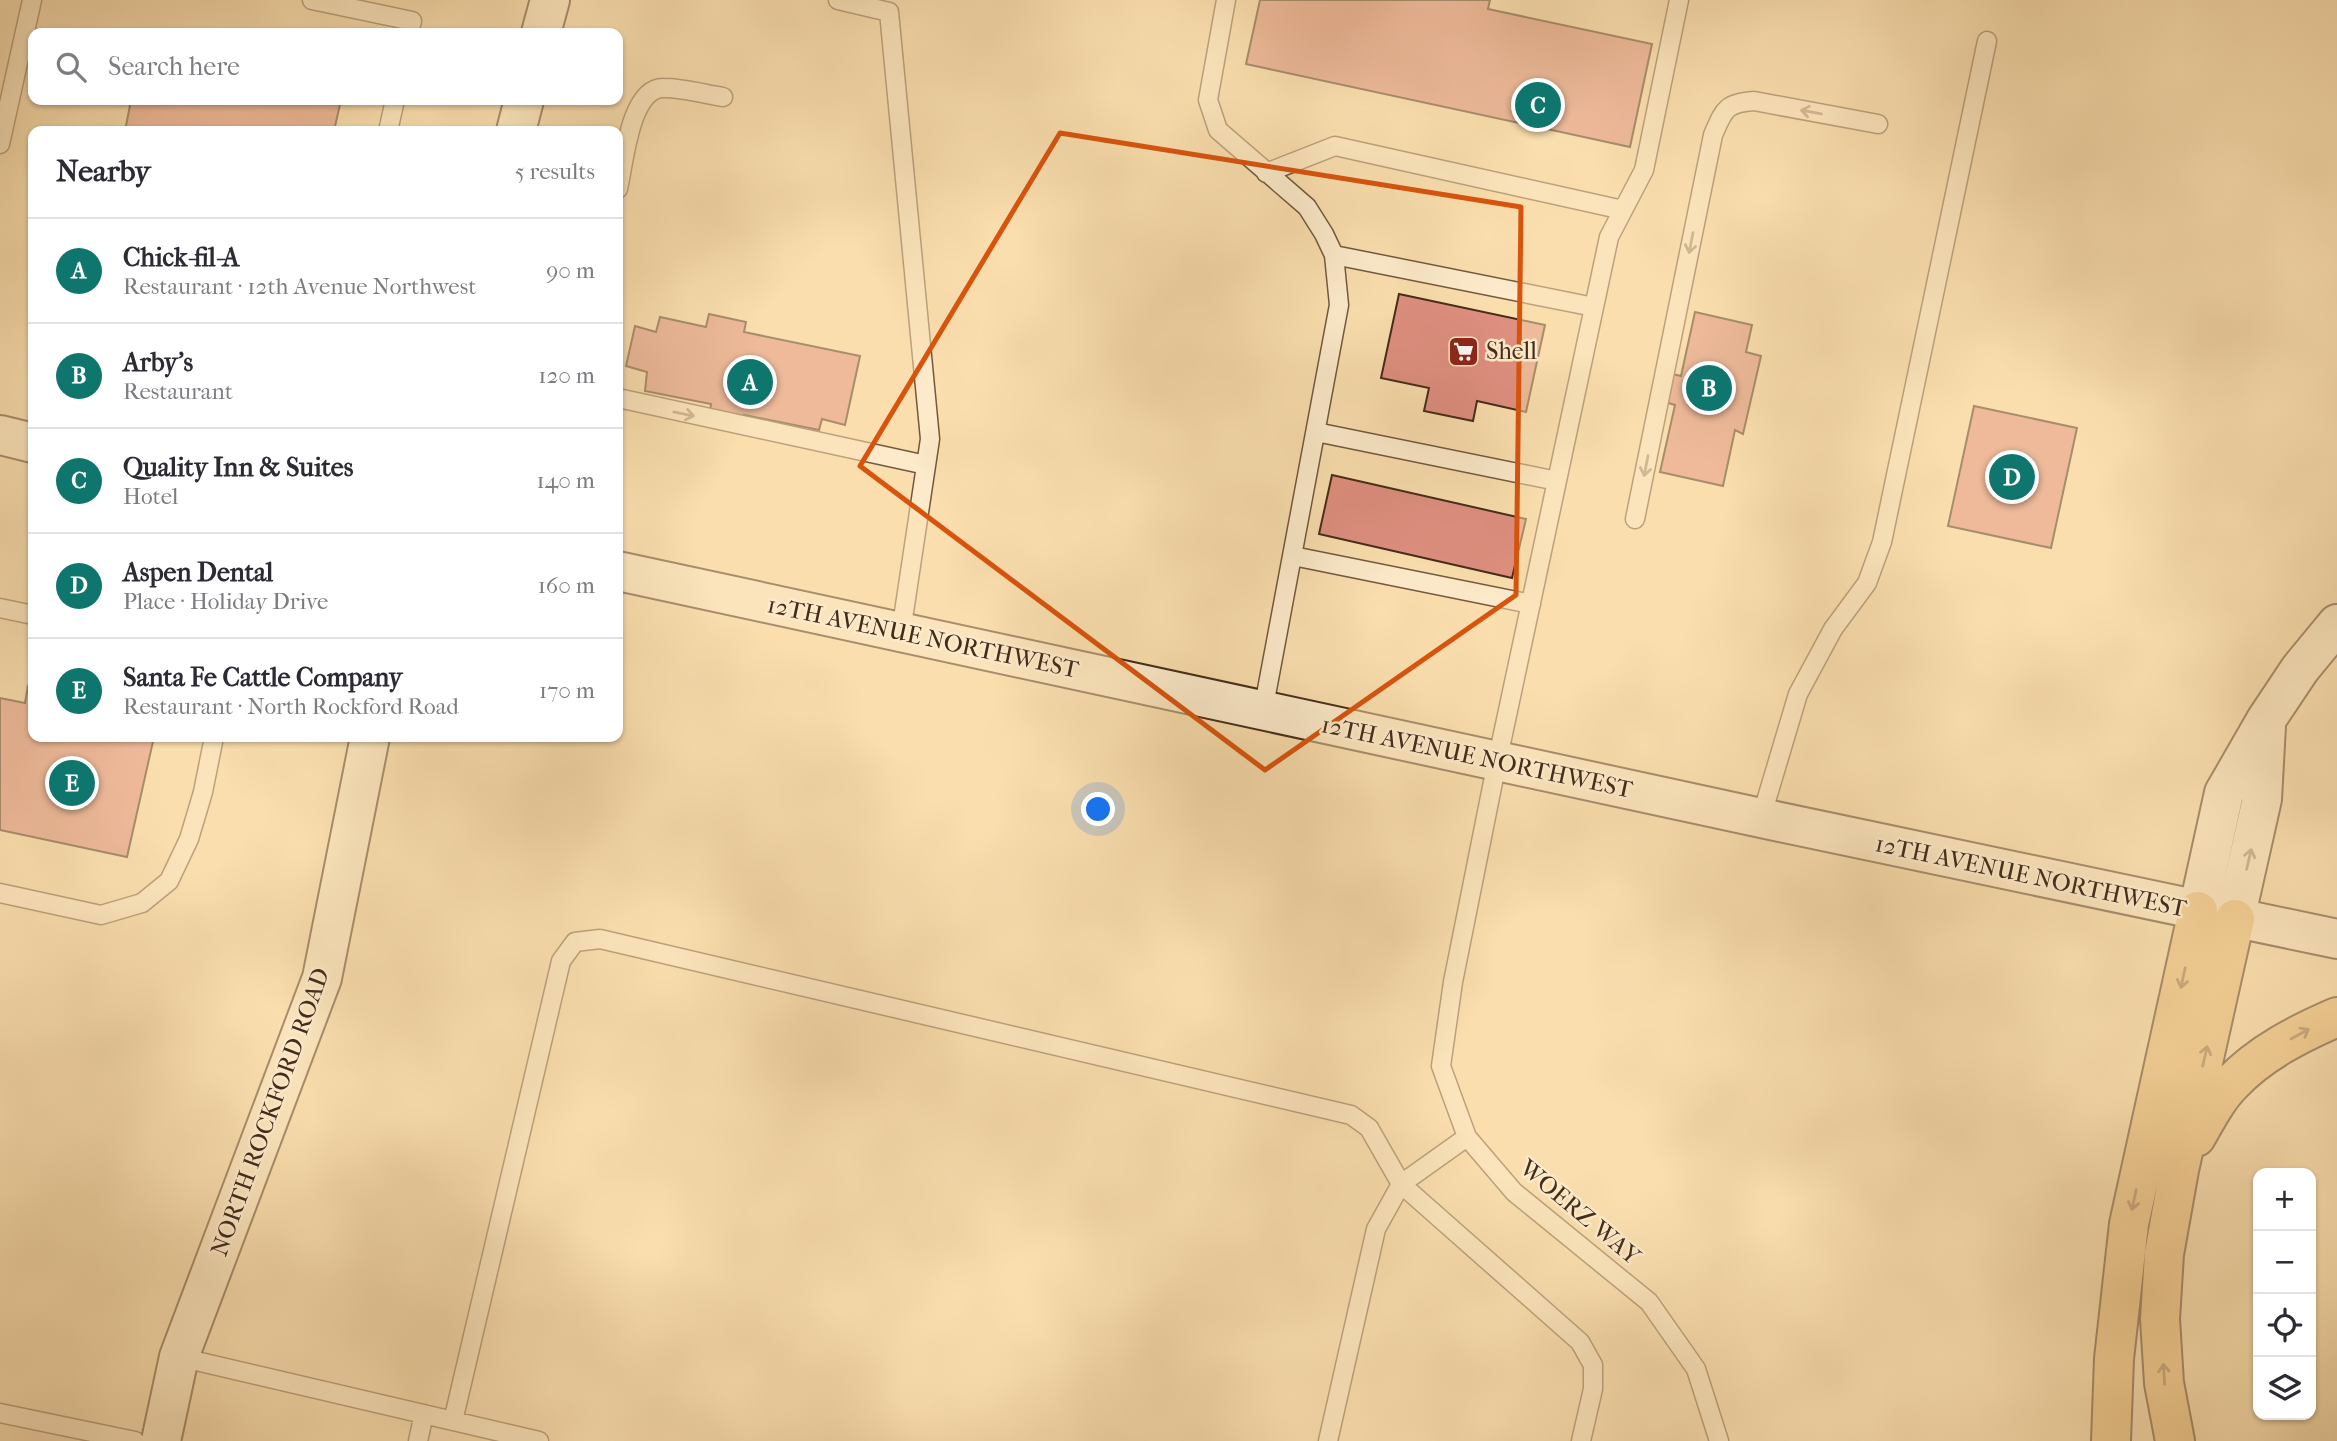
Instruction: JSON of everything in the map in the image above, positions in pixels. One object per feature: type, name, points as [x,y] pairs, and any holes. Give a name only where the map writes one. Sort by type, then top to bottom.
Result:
[{"type":"highway","points":[[2111,1441],[2113,1359],[2129,1224],[2198,911]]},
{"type":"highway","points":[[2175,1441],[2164,1383],[2160,1319],[2164,1254],[2179,1170],[2235,919]]},
{"type":"highway","points":[[2179,1170],[2211,1109],[2232,1083],[2257,1061],[2301,1032],[2337,1017]]},
{"type":"main road","points":[[542,28],[550,0]]},
{"type":"main road","points":[[517,126],[523,105]]},
{"type":"main road","points":[[0,435],[28,442]]},
{"type":"main road","name":"12TH AVENUE NORTHWEST","points":[[623,571],[1761,818],[2337,939]]},
{"type":"main road","points":[[2198,911],[2224,793],[2266,720],[2300,669],[2337,624]]},
{"type":"main road","points":[[2235,919],[2262,799],[2266,720]]},
{"type":"main road","name":"NORTH ROCKFORD ROAD","points":[[161,1441],[179,1357],[321,978],[369,742]]},
{"type":"lane","points":[[0,144],[32,0]]},
{"type":"lane","points":[[312,0],[412,21],[410,28]]},
{"type":"lane","points":[[838,0],[889,12],[930,439],[901,632]]},
{"type":"lane","points":[[1226,0],[1209,100],[1218,130],[1307,207],[1334,255],[1339,305],[1263,711]]},
{"type":"lane","name":"WOERZ WAY","points":[[1679,0],[1644,170],[1609,237],[1497,761],[1453,982],[1441,1066],[1467,1137],[1514,1192],[1650,1302],[1696,1369],[1719,1441]]},
{"type":"lane","points":[[1761,818],[1798,694],[1833,629],[1867,583],[1882,542],[1987,41]]},
{"type":"lane","points":[[623,167],[636,109],[648,92],[662,87],[723,97]]},
{"type":"lane","points":[[1635,519],[1713,135],[1722,114],[1735,103],[1754,102],[1878,124]]},
{"type":"lane","points":[[389,126],[394,105]]},
{"type":"lane","points":[[1266,173],[1335,146],[1623,210]]},
{"type":"lane","points":[[1334,255],[1594,307]]},
{"type":"lane","points":[[623,399],[926,465]]},
{"type":"lane","points":[[1316,432],[1557,481]]},
{"type":"lane","points":[[1293,556],[1531,604]]},
{"type":"lane","points":[[0,608],[28,614]]},
{"type":"lane","points":[[0,893],[102,915],[142,903],[169,881],[189,839],[203,792],[213,742]]},
{"type":"lane","points":[[453,1421],[561,961],[575,942],[600,939],[1351,1115],[1369,1128],[1401,1184],[1580,1342],[1593,1365],[1593,1390],[1581,1441]]},
{"type":"lane","points":[[1328,1441],[1376,1229],[1401,1184],[1467,1137]]},
{"type":"lane","points":[[179,1357],[539,1441]]},
{"type":"lane","points":[[0,1413],[135,1441]]},
{"type":"lane","points":[[418,1441],[424,1414]]},
{"type":"highlighted area","points":[[1060,133],[1521,207],[1516,595],[1265,770],[860,466]]},
{"type":"building","points":[[1260,0],[1490,0],[1488,9],[1652,44],[1630,147],[1246,64]]},
{"type":"building","points":[[130,105],[340,105],[335,126],[126,126]]},
{"type":"building","name":"Shell","points":[[1399,294],[1545,325],[1526,412],[1477,401],[1473,421],[1424,411],[1429,388],[1381,378]]},
{"type":"building","points":[[1695,312],[1752,325],[1746,352],[1761,356],[1743,434],[1735,430],[1723,486],[1660,472],[1675,405],[1662,401],[1668,373],[1681,376]]},
{"type":"building","points":[[709,314],[746,322],[744,332],[860,356],[845,425],[822,419],[819,430],[744,415],[742,419],[710,412],[711,404],[645,391],[647,372],[626,366],[635,326],[656,332],[660,317],[706,327]]},
{"type":"building","points":[[1974,406],[2077,428],[2051,548],[1948,526]]},
{"type":"building","points":[[1332,475],[1526,519],[1512,578],[1319,534]]},
{"type":"building","points":[[28,686],[28,742],[153,742],[127,857],[0,830],[0,698],[25,703]]},
{"type":"place","name":"Quality Inn & Suites","points":[[1538,105]]},
{"type":"place","name":"Shell","points":[[1463,351]]},
{"type":"place","name":"Chick-fil-A","points":[[750,382]]},
{"type":"place","name":"Arby's","points":[[1709,388]]},
{"type":"place","name":"Aspen Dental","points":[[2012,477]]},
{"type":"place","name":"Santa Fe Cattle Company","points":[[72,783]]}]
